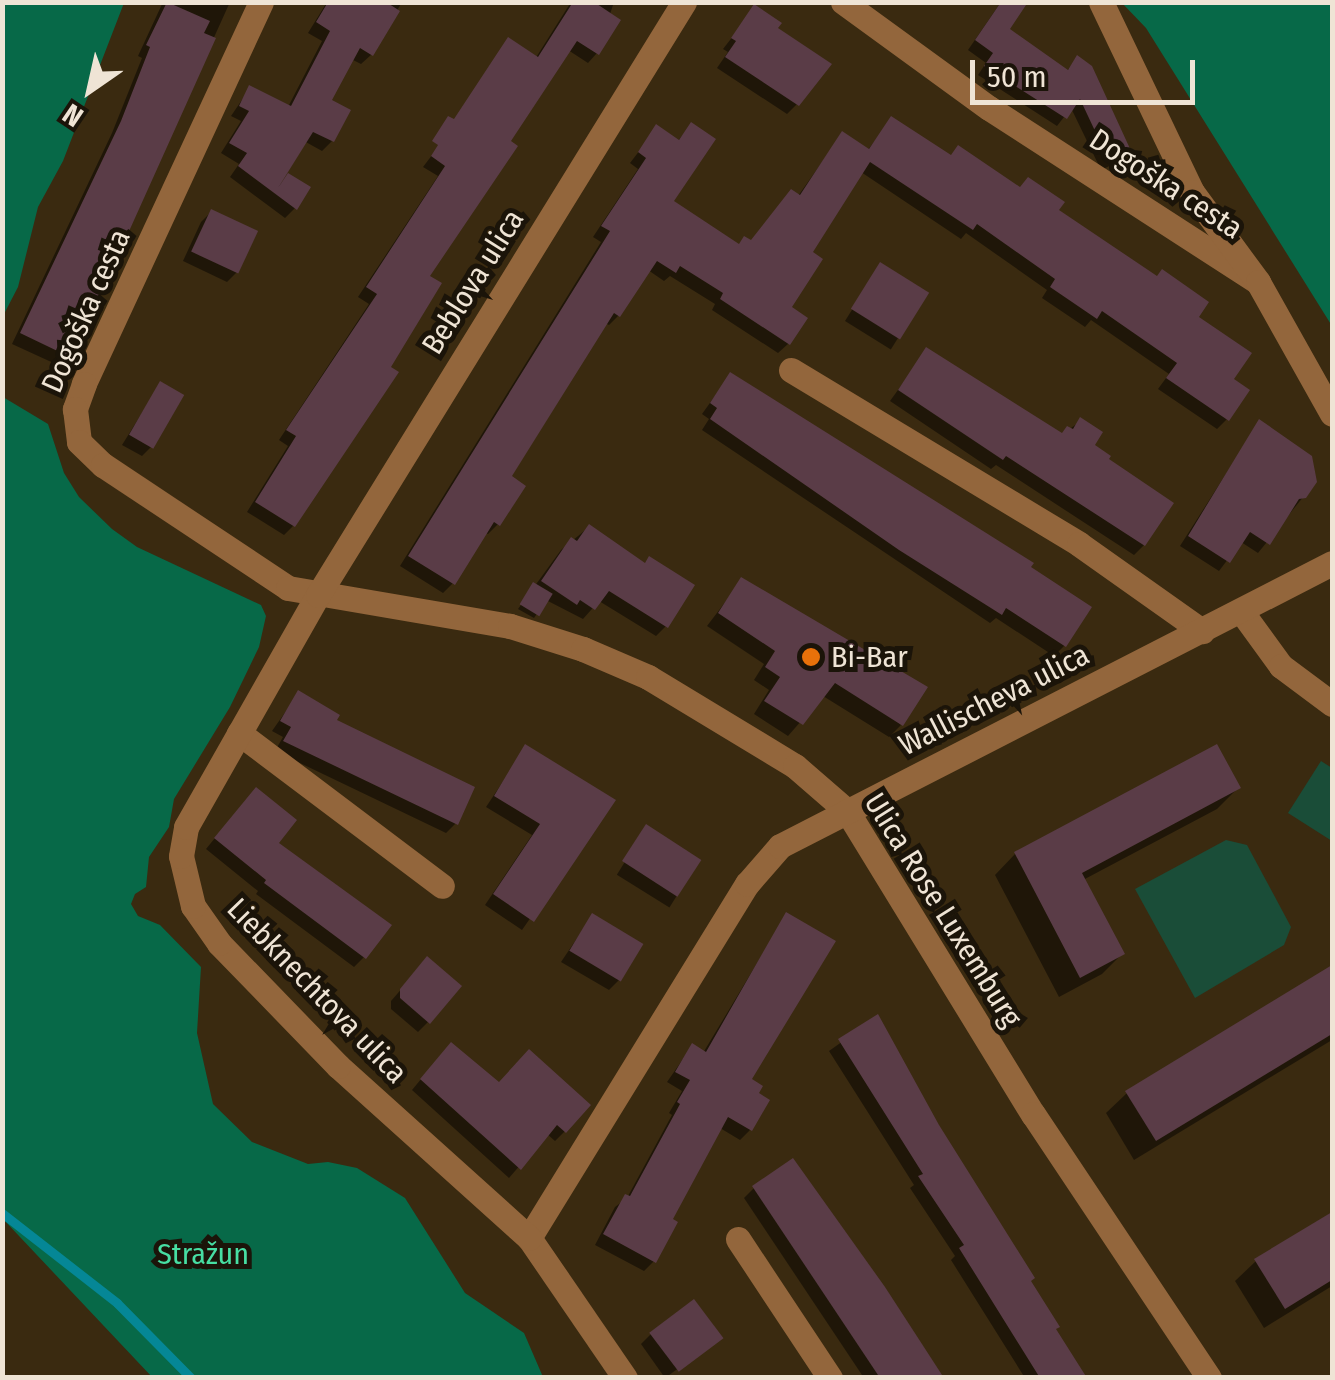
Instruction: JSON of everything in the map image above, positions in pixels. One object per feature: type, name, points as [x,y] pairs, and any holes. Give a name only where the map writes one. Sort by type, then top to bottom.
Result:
[{"type":"street","name":"Dogoška cesta","points":[[261,2],[74,409],[79,442],[104,465],[288,588],[318,595]]},
{"type":"street","name":"Beblova ulica","points":[[318,595],[684,2]]},
{"type":"street","name":"Dogoška cesta","points":[[843,2],[989,108],[1258,282]]},
{"type":"street","name":"Dogoška cesta","points":[[1100,2],[1192,192],[1258,282],[1332,414]]},
{"type":"street","points":[[790,370],[1079,544],[1202,630]]},
{"type":"street","name":"Wallischeva ulica","points":[[529,1238],[747,884],[780,846],[1332,563]]},
{"type":"street","name":"Liebknechtova ulica","points":[[318,595],[186,827],[181,856],[193,906],[219,943],[338,1066],[529,1238],[625,1378]]},
{"type":"street","name":"Ulica Rose Luxemburg","points":[[318,595],[510,626],[583,649],[648,676],[795,766],[847,810],[1033,1114],[1209,1378]]},
{"type":"street","points":[[1241,612],[1281,666],[1332,704]]},
{"type":"street","points":[[239,732],[442,886]]},
{"type":"street","points":[[738,1238],[830,1378]]},
{"type":"green space","points":[[3,2],[124,3],[63,161],[38,207],[18,287],[3,316]]},
{"type":"green space","points":[[1122,3],[1332,3],[1332,326],[1146,28]]},
{"type":"green space","name":"Stražun","points":[[3,397],[48,424],[64,473],[79,497],[112,529],[137,547],[261,605],[266,616],[259,647],[230,707],[174,799],[169,827],[149,857],[146,887],[135,894],[131,904],[138,916],[160,925],[201,967],[197,1033],[213,1104],[252,1142],[308,1164],[328,1162],[357,1168],[405,1198],[465,1293],[524,1333],[543,1377],[152,1377],[3,1219]]},
{"type":"green space","points":[[1321,761],[1332,768],[1332,841],[1288,813]]},
{"type":"green space","points":[[1226,840],[1247,845],[1291,927],[1284,945],[1195,998],[1135,889]]},
{"type":"building","points":[[167,2],[210,21],[204,33],[216,38],[72,358],[20,333],[121,121],[150,47],[146,45]]},
{"type":"building","points":[[328,2],[386,2],[400,11],[373,56],[360,48],[332,100],[351,110],[334,142],[313,132],[278,188],[288,173],[311,187],[297,210],[238,166],[247,153],[229,143],[249,111],[239,106],[249,85],[291,106],[330,31],[316,22]]},
{"type":"building","points":[[573,2],[594,2],[621,20],[599,55],[577,41],[511,141],[518,146],[430,276],[442,283],[391,367],[399,372],[295,527],[255,502],[296,436],[286,430],[377,294],[366,287],[445,166],[431,156],[438,145],[432,141],[448,116],[454,119],[508,37],[538,57]]},
{"type":"building","points":[[1001,2],[1028,2],[1010,29],[1068,70],[1077,55],[1092,66],[1132,153],[1110,163],[1080,99],[1067,119],[984,66],[993,53],[975,40]]},
{"type":"building","points":[[754,4],[782,23],[778,28],[832,64],[799,106],[725,57],[736,41],[731,38]]},
{"type":"building","points":[[891,116],[951,155],[958,145],[1020,187],[1028,177],[1065,202],[1059,210],[1157,276],[1162,269],[1209,302],[1199,317],[1252,353],[1234,379],[1250,390],[1229,421],[1166,378],[1177,363],[1102,311],[1097,319],[1050,287],[1055,279],[977,224],[973,230],[870,162],[813,252],[823,259],[792,307],[808,318],[790,345],[720,299],[723,293],[680,266],[676,273],[657,261],[620,317],[614,313],[512,476],[526,486],[500,526],[494,522],[455,585],[408,556],[610,231],[601,226],[646,158],[638,152],[656,124],[679,140],[691,122],[716,139],[674,201],[739,244],[744,236],[751,240],[791,189],[800,195],[842,131],[869,149]]},
{"type":"building","points":[[211,209],[258,231],[238,274],[191,252]]},
{"type":"building","points":[[880,262],[929,293],[900,339],[851,309]]},
{"type":"building","points":[[926,347],[1062,433],[1067,426],[1073,429],[1080,417],[1103,432],[1095,445],[1111,456],[1109,459],[1174,503],[1145,546],[1006,456],[1003,460],[898,390]]},
{"type":"building","points":[[730,372],[1034,563],[1031,567],[1092,607],[1066,647],[1006,608],[1002,615],[899,550],[710,419],[717,408],[710,403]]},
{"type":"building","points":[[160,381],[184,395],[153,449],[129,435]]},
{"type":"building","points":[[1259,419],[1312,456],[1317,482],[1306,498],[1299,499],[1270,545],[1250,532],[1230,563],[1188,536]]},
{"type":"building","points":[[589,524],[645,563],[649,556],[695,585],[668,628],[609,591],[595,610],[580,600],[577,605],[541,581],[571,537],[577,541]]},
{"type":"building","points":[[741,577],[928,687],[903,726],[835,683],[803,725],[764,701],[780,677],[765,667],[775,651],[718,613]]},
{"type":"building","points":[[533,582],[553,594],[539,616],[520,604]]},
{"type":"building","points":[[298,690],[340,715],[337,720],[475,787],[458,825],[283,741],[291,727],[280,721]]},
{"type":"building","points":[[525,744],[616,800],[534,922],[493,894],[540,824],[494,796]]},
{"type":"building","points":[[1217,744],[1241,788],[1082,873],[1125,954],[1080,978],[1014,852]]},
{"type":"building","points":[[256,787],[297,820],[279,843],[392,925],[366,959],[264,883],[266,880],[214,838]]},
{"type":"building","points":[[646,824],[701,860],[677,897],[622,861]]},
{"type":"building","points":[[786,912],[836,941],[752,1079],[763,1086],[759,1093],[770,1100],[752,1131],[728,1117],[673,1219],[678,1222],[656,1263],[603,1234],[625,1194],[630,1196],[680,1104],[677,1102],[690,1080],[675,1072],[692,1043],[706,1052]]},
{"type":"building","points":[[592,913],[643,944],[621,982],[569,951]]},
{"type":"building","points":[[427,956],[462,986],[430,1024],[400,998],[400,989]]},
{"type":"building","points":[[1332,965],[1332,1034],[1156,1141],[1125,1091]]},
{"type":"building","points":[[878,1014],[939,1125],[1035,1278],[1031,1281],[1087,1378],[1040,1378],[959,1248],[964,1245],[918,1176],[923,1174],[838,1039]]},
{"type":"building","points":[[451,1042],[499,1082],[529,1049],[591,1105],[566,1133],[557,1125],[521,1170],[420,1079]]},
{"type":"building","points":[[793,1158],[944,1378],[880,1378],[752,1186]]},
{"type":"building","points":[[1332,1212],[1332,1280],[1285,1309],[1254,1259]]},
{"type":"building","points":[[694,1299],[723,1338],[679,1372],[649,1333]]},
{"type":"waterway","points":[[2,1213],[117,1303],[191,1378]]},
{"type":"place","name":"Bi-Bar","points":[[811,657]]}]
